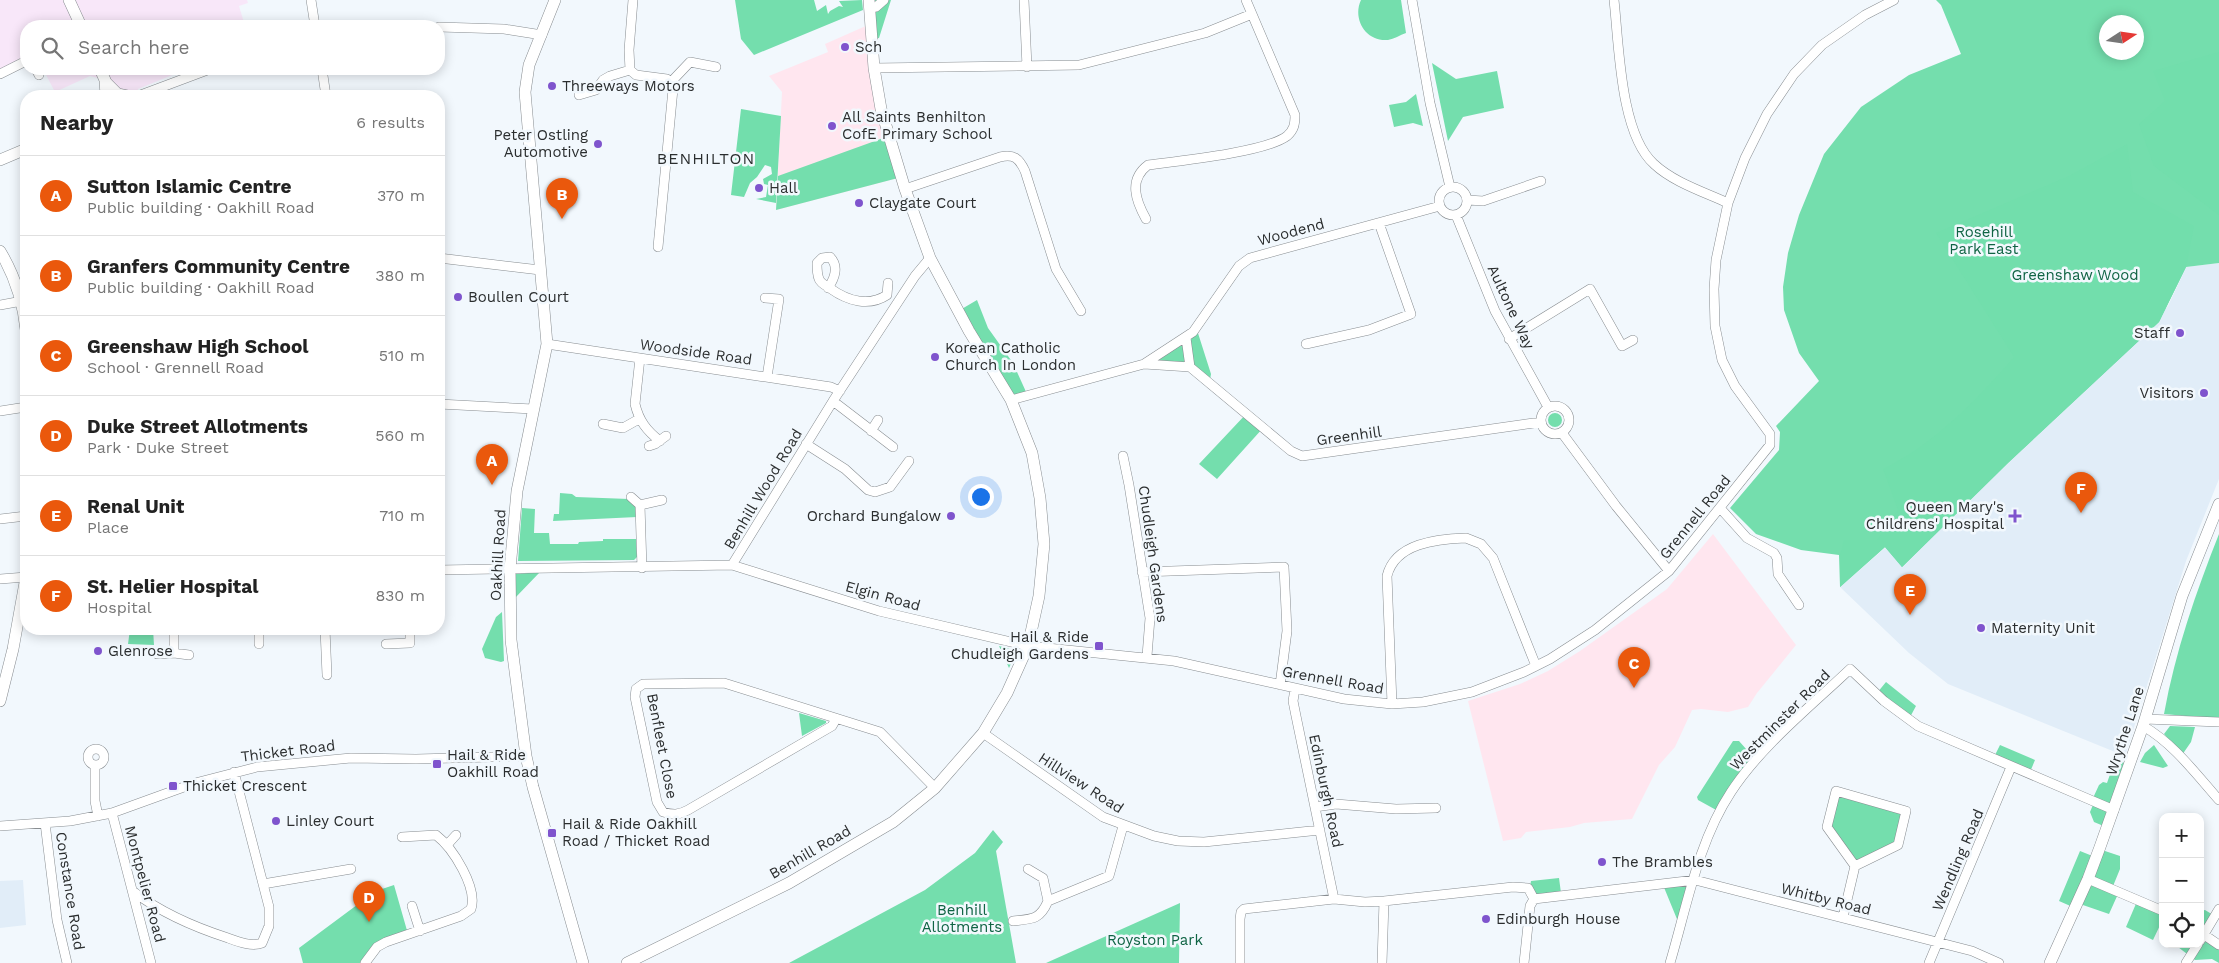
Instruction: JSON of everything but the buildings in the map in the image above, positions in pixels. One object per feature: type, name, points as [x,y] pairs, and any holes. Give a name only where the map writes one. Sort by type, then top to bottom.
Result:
[{"type":"street","points":[[69,0],[78,20]]},
{"type":"street","points":[[311,0],[315,20]]},
{"type":"street","name":"Oakhill Road","points":[[555,0],[529,65],[525,92],[547,344],[517,490],[510,569],[513,664],[526,756],[583,963]]},
{"type":"street","points":[[633,0],[629,50],[630,70],[636,75],[662,77],[670,82],[673,89],[658,247]]},
{"type":"street","points":[[869,4],[876,6],[884,0]]},
{"type":"street","points":[[1024,0],[1026,67]]},
{"type":"street","points":[[1146,219],[1137,202],[1135,190],[1142,170],[1148,166],[1254,148],[1276,142],[1292,131],[1295,124],[1295,115],[1246,0]]},
{"type":"street","points":[[1412,0],[1430,103],[1450,187]]},
{"type":"street","points":[[1614,0],[1627,113],[1634,136],[1643,153],[1669,175],[1728,203],[1745,158],[1767,114],[1800,67],[1822,45],[1841,31],[1865,15],[1894,0]]},
{"type":"street","name":"Benhill Road","points":[[627,963],[789,882],[893,822],[935,788],[983,733],[1007,694],[1028,646],[1042,572],[1042,522],[1032,453],[1011,400],[969,331],[930,258],[905,189],[881,109],[874,68],[869,4]]},
{"type":"street","points":[[874,68],[1079,65],[1206,33],[1252,14]]},
{"type":"street","points":[[445,27],[504,29],[542,34]]},
{"type":"street","points":[[670,82],[690,62],[716,67]]},
{"type":"street","points":[[0,74],[20,64]]},
{"type":"street","points":[[579,95],[596,90],[602,80],[610,76],[630,70]]},
{"type":"street","points":[[103,75],[115,90]]},
{"type":"street","points":[[154,90],[194,75]]},
{"type":"street","points":[[323,75],[325,90]]},
{"type":"street","points":[[106,80],[106,90]]},
{"type":"street","points":[[0,160],[20,152]]},
{"type":"street","points":[[905,189],[1000,157],[1008,155],[1016,157],[1021,161],[1056,269],[1081,311]]},
{"type":"street","points":[[1468,200],[1483,201],[1541,181]]},
{"type":"street","points":[[1450,187],[1464,191],[1468,200],[1466,208],[1456,215],[1446,214],[1439,202],[1442,192],[1450,187]]},
{"type":"street","name":"Grennell Road","points":[[1028,646],[1147,656],[1344,699],[1392,704],[1423,702],[1472,692],[1536,666],[1595,630],[1669,571],[1770,445],[1771,436],[1730,377],[1722,360],[1715,326],[1714,289],[1716,260],[1728,203]]},
{"type":"street","name":"Woodend","points":[[1011,400],[1144,364],[1186,338],[1198,326],[1244,261],[1440,206]]},
{"type":"street","name":"Aultone Way","points":[[1456,215],[1491,302],[1509,339],[1548,407]]},
{"type":"street","points":[[1306,344],[1369,330],[1411,314],[1378,223]]},
{"type":"street","points":[[0,251],[16,282],[20,295]]},
{"type":"street","name":"Benhill Wood Road","points":[[445,570],[732,566],[833,401],[898,301],[930,258]]},
{"type":"street","points":[[445,259],[540,270]]},
{"type":"street","points":[[887,295],[888,283]]},
{"type":"street","points":[[828,288],[852,301],[879,300],[887,295]]},
{"type":"street","points":[[1509,339],[1590,289],[1622,346],[1633,340]]},
{"type":"street","points":[[887,295],[898,301]]},
{"type":"street","points":[[765,298],[779,299],[767,377]]},
{"type":"street","points":[[0,305],[20,301]]},
{"type":"street","points":[[1186,338],[1190,367]]},
{"type":"street","name":"Woodside Road","points":[[547,344],[831,387],[840,391]]},
{"type":"street","points":[[640,358],[635,404],[639,419],[649,432],[663,439],[649,446]]},
{"type":"street","name":"Woodend","points":[[1144,364],[1190,367]]},
{"type":"street","name":"Greenhill","points":[[1190,367],[1291,451],[1302,456],[1541,422]]},
{"type":"street","points":[[833,401],[893,447]]},
{"type":"street","points":[[445,404],[533,409]]},
{"type":"street","points":[[1561,406],[1568,413],[1570,422],[1562,433],[1548,433],[1541,422],[1542,414],[1548,407],[1561,406]]},
{"type":"street","points":[[0,411],[20,408]]},
{"type":"street","points":[[603,424],[623,428],[639,419]]},
{"type":"street","points":[[871,431],[878,420]]},
{"type":"street","points":[[1562,433],[1616,506],[1669,571]]},
{"type":"street","points":[[806,444],[845,469],[868,490],[875,492],[890,487],[909,461]]},
{"type":"street","name":"Chudleigh Gardens","points":[[1123,456],[1150,618],[1147,656]]},
{"type":"street","points":[[631,497],[640,505],[642,568]]},
{"type":"street","points":[[640,505],[662,500]]},
{"type":"street","name":"Wrythe Lane","points":[[2050,963],[2088,879],[2114,810],[2144,722],[2182,596],[2219,504]]},
{"type":"street","points":[[1720,508],[1747,538],[1774,553],[1777,558],[1778,574],[1800,605]]},
{"type":"street","points":[[0,519],[20,517]]},
{"type":"street","points":[[1392,704],[1387,576],[1394,560],[1406,549],[1414,546],[1466,538],[1474,540],[1486,549],[1498,567],[1536,666]]},
{"type":"street","name":"Elgin Road","points":[[732,566],[879,611],[1028,646]]},
{"type":"street","points":[[1142,572],[1284,567],[1287,631],[1280,685]]},
{"type":"street","points":[[0,579],[20,577]]},
{"type":"street","points":[[0,701],[13,649],[20,610]]},
{"type":"street","points":[[174,635],[174,653]]},
{"type":"street","points":[[259,635],[259,644]]},
{"type":"street","points":[[325,635],[327,675]]},
{"type":"street","points":[[386,644],[410,643],[410,635]]},
{"type":"street","points":[[157,654],[174,653],[189,655]]},
{"type":"street","name":"Westminster Road","points":[[1670,963],[1712,828],[1731,792],[1764,751],[1850,669],[1895,710],[1918,726],[2114,810]]},
{"type":"street","name":"Benfleet Close","points":[[836,719],[832,726],[696,805],[680,814],[670,815],[663,812],[657,802],[635,697],[636,689],[643,684],[724,682],[880,732],[935,788]]},
{"type":"street","name":"Edinburgh Road","points":[[1295,689],[1294,701],[1334,899]]},
{"type":"street","points":[[2144,722],[2219,722]]},
{"type":"street","points":[[2144,722],[2219,800]]},
{"type":"street","name":"Hillview Road","points":[[983,733],[1104,817],[1123,826],[1154,836],[1178,841],[1204,842],[1320,830]]},
{"type":"street","name":"Thicket Road","points":[[0,826],[46,824],[112,813],[195,783],[264,766],[351,758],[416,759],[526,756]]},
{"type":"street","points":[[95,765],[95,801],[98,816]]},
{"type":"street","name":"Wendling Road","points":[[1930,963],[2011,767]]},
{"type":"street","points":[[134,892],[154,907],[192,927],[257,945],[262,944],[269,926],[269,907],[234,772]]},
{"type":"street","points":[[1844,917],[1856,866],[1828,827],[1836,791],[1906,811],[1898,845],[1856,866]]},
{"type":"street","points":[[1315,807],[1336,804],[1396,808],[1436,808]]},
{"type":"street","name":"Montpelier Road","points":[[112,813],[151,963]]},
{"type":"street","name":"Constance Road","points":[[46,824],[57,920],[67,963]]},
{"type":"street","points":[[1048,901],[1109,876],[1123,826]]},
{"type":"street","points":[[365,963],[376,946],[461,916],[472,909],[473,903],[464,870],[446,845],[436,835],[402,837]]},
{"type":"street","points":[[446,845],[456,835]]},
{"type":"street","points":[[263,884],[351,869]]},
{"type":"street","points":[[1013,921],[1035,918],[1044,912],[1048,901],[1043,878],[1028,869]]},
{"type":"street","points":[[2088,879],[2159,909]]},
{"type":"street","name":"Whitby Road","points":[[1534,898],[1695,880],[1972,951],[1999,963]]},
{"type":"street","points":[[1240,963],[1240,919],[1241,912],[1244,909],[1334,899],[1365,902],[1384,901],[1512,887],[1528,888],[1534,898],[1530,906],[1524,963]]},
{"type":"street","points":[[1382,963],[1384,901]]},
{"type":"street","points":[[412,906],[420,931]]},
{"type":"street","points":[[2204,933],[2219,910]]},
{"type":"street","points":[[2204,937],[2219,945]]},
{"type":"street","points":[[2186,963],[2195,948]]},
{"type":"shaded area","points":[[0,0],[247,0],[248,3],[239,6],[243,20],[20,20],[20,64],[0,74]]},
{"type":"shaded area","name":"All Saints Benhilton CofE Primary School","points":[[868,25],[898,178],[776,210],[782,92],[769,76],[828,52],[825,44]]},
{"type":"shaded area","points":[[46,75],[172,75],[138,90],[122,90],[105,80],[90,76],[59,90],[54,90]]},
{"type":"shaded area","points":[[2219,263],[2219,479],[2186,561],[2125,756],[1948,684],[1909,653],[1840,587],[1886,547],[1902,566],[2082,394],[2168,306],[2186,267]]},
{"type":"shaded area","points":[[1713,534],[1796,645],[1748,707],[1728,712],[1692,710],[1675,747],[1659,765],[1632,819],[1584,823],[1570,827],[1526,832],[1521,838],[1503,841],[1468,701],[1520,684],[1548,671],[1580,651],[1667,589]]},
{"type":"shaded area","points":[[23,880],[26,925],[0,928],[0,881]]},
{"type":"green space","points":[[735,0],[814,0],[817,11],[826,5],[828,14],[839,6],[843,7],[839,1],[862,0],[863,10],[754,55],[741,39]]},
{"type":"green space","points":[[871,0],[891,0],[879,38],[873,39]]},
{"type":"green space","points":[[1361,0],[1401,0],[1406,33],[1392,39],[1380,40],[1367,33],[1358,15]]},
{"type":"green space","name":"Rosehill Park East","points":[[1936,0],[2219,0],[2219,263],[2186,267],[2159,322],[2009,462],[1902,567],[1885,547],[1840,587],[1839,555],[1801,550],[1756,534],[1730,508],[1779,450],[1780,432],[1776,426],[1819,381],[1799,353],[1784,310],[1783,287],[1788,253],[1799,215],[1824,154],[1861,107],[1909,75],[1961,54],[1941,5]]},
{"type":"green space","points":[[2219,52],[2219,215],[2154,166],[2139,124],[2165,101],[2153,71]]},
{"type":"green space","points":[[1432,63],[1456,79],[1497,71],[1504,108],[1463,117],[1448,141]]},
{"type":"green space","points":[[1416,94],[1423,126],[1413,123],[1394,127],[1389,105],[1406,102]]},
{"type":"green space","points":[[741,109],[781,116],[776,203],[756,199],[766,197],[768,185],[764,184],[763,179],[772,174],[771,167],[765,165],[757,177],[750,183],[744,197],[731,195]]},
{"type":"green space","points":[[886,137],[898,178],[776,210],[778,176]]},
{"type":"green space","name":"Greenshaw Wood","points":[[2127,144],[2133,192],[2194,226],[2186,267],[2159,322],[2009,462],[1902,567],[1885,547],[1840,587],[1840,555],[1844,540],[1877,540],[1898,510],[1883,469],[1920,447],[1954,420],[2014,357],[1936,233],[2069,176]]},
{"type":"green space","points":[[977,300],[988,328],[1013,363],[1027,394],[1012,398],[960,310]]},
{"type":"green space","points":[[1197,330],[1211,374],[1210,380],[1192,365],[1150,362]]},
{"type":"green space","points":[[1247,413],[1263,428],[1217,479],[1199,464]]},
{"type":"green space","points":[[1552,413],[1558,413],[1562,420],[1558,427],[1552,427],[1548,423],[1548,417]]},
{"type":"green space","points":[[560,493],[572,494],[576,497],[629,499],[636,507],[637,517],[553,521],[554,514],[559,514]]},
{"type":"green space","points":[[522,508],[535,509],[534,533],[549,533],[550,544],[578,544],[579,542],[603,541],[603,539],[636,539],[637,557],[634,560],[518,561]]},
{"type":"green space","points":[[2219,534],[2219,719],[2164,714],[2187,622]]},
{"type":"green space","points":[[540,572],[515,598],[516,574]]},
{"type":"green space","points":[[502,612],[504,661],[501,662],[485,658],[482,649],[496,617]]},
{"type":"green space","points":[[129,635],[153,635],[154,645],[128,644]]},
{"type":"green space","points":[[999,646],[1017,651],[1009,668]]},
{"type":"green space","points":[[1886,682],[1916,706],[1909,719],[1877,693]]},
{"type":"green space","points":[[799,713],[826,721],[826,723],[802,736]]},
{"type":"green space","points":[[2170,726],[2195,727],[2191,742],[2182,755],[2164,734]]},
{"type":"green space","points":[[1733,741],[1739,741],[1755,759],[1718,811],[1698,800],[1697,797]]},
{"type":"green space","points":[[2000,745],[2035,760],[2030,772],[1994,757]]},
{"type":"green space","points":[[2154,745],[2168,766],[2163,768],[2140,762],[2145,753]]},
{"type":"green space","points":[[2115,760],[2128,764],[2106,827],[2094,822],[2090,812],[2095,800],[2093,798],[2099,785],[2103,782],[2107,783]]},
{"type":"green space","points":[[1836,791],[1906,811],[1898,845],[1855,866],[1827,827]]},
{"type":"green space","name":"Benhill Allotments","points":[[993,830],[1003,842],[996,851],[1016,963],[789,963],[925,890],[975,853]]},
{"type":"green space","points":[[2102,850],[2120,856],[2120,869],[2111,891],[2118,894],[2109,914],[2080,904]]},
{"type":"green space","points":[[2080,851],[2095,857],[2075,908],[2059,901]]},
{"type":"green space","points":[[1559,878],[1561,893],[1535,896],[1530,887],[1531,881]]},
{"type":"green space","points":[[1692,881],[1679,924],[1663,885]]},
{"type":"green space","points":[[394,885],[408,934],[386,942],[365,963],[303,963],[299,948],[365,899],[364,895]]},
{"type":"green space","points":[[2138,899],[2159,909],[2159,927],[2153,940],[2126,927]]},
{"type":"green space","name":"Royston Park","points":[[1180,903],[1179,963],[1046,963]]},
{"type":"green space","points":[[2204,910],[2215,916],[2204,934]]},
{"type":"green space","points":[[2204,934],[2219,945],[2219,963],[2212,959],[2195,960],[2179,948],[2204,948]]},
{"type":"place","name":"Sch","points":[[845,47]]},
{"type":"place","name":"Threeways Motors","points":[[552,86]]},
{"type":"place","name":"All Saints Benhilton CofE Primary School","points":[[832,126]]},
{"type":"place","name":"Peter Ostling Automotive","points":[[598,144]]},
{"type":"place","name":"Hall","points":[[759,188]]},
{"type":"place","name":"Claygate Court","points":[[859,203]]},
{"type":"place","name":"Granfers Community Centre","points":[[562,219]]},
{"type":"place","name":"Boullen Court","points":[[458,297]]},
{"type":"place","name":"Staff","points":[[2180,333]]},
{"type":"place","name":"Korean Catholic Church In London","points":[[935,357]]},
{"type":"place","name":"Visitors","points":[[2204,393]]},
{"type":"place","name":"Sutton Islamic Centre","points":[[492,485]]},
{"type":"place","name":"St. Helier Hospital","points":[[2081,513]]},
{"type":"place","name":"Orchard Bungalow","points":[[951,516]]},
{"type":"place","name":"Queen Mary's Childrens' Hospital","points":[[2015,516]]},
{"type":"place","name":"Renal Unit","points":[[1910,615]]},
{"type":"place","name":"Maternity Unit","points":[[1981,628]]},
{"type":"place","name":"Hail & Ride Chudleigh Gardens","points":[[1099,646]]},
{"type":"place","name":"Glenrose","points":[[98,651]]},
{"type":"place","name":"Greenshaw High School","points":[[1634,688]]},
{"type":"place","name":"Hail & Ride Oakhill Road","points":[[437,764]]},
{"type":"place","name":"Thicket Crescent","points":[[173,786]]},
{"type":"place","name":"Linley Court","points":[[276,821]]},
{"type":"place","name":"Hail & Ride Oakhill Road / Thicket Road","points":[[552,833]]},
{"type":"place","name":"The Brambles","points":[[1602,862]]},
{"type":"place","name":"Edinburgh House","points":[[1486,919]]},
{"type":"place","name":"Duke Street Allotments","points":[[369,922]]},
{"type":"district","name":"BENHILTON","points":[[706,158]]}]
